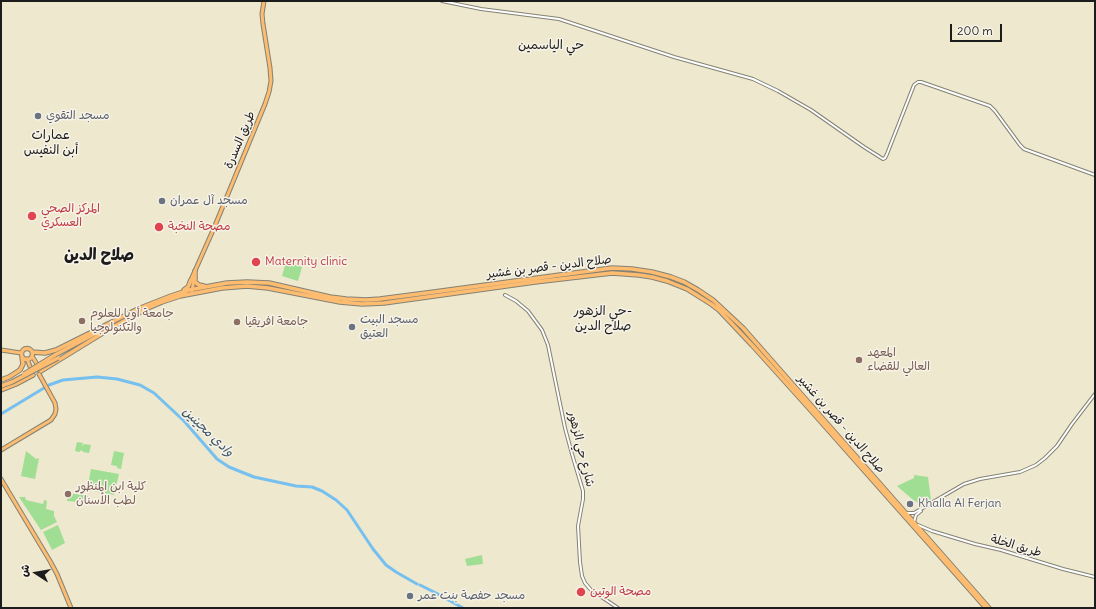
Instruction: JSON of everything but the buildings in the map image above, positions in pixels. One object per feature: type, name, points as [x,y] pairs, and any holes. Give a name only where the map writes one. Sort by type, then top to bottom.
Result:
[{"type":"highway","name":"صلاح الدين - قصر بن غشير","points":[[32,354],[54,351],[148,304],[178,293],[191,292],[209,286],[234,283],[264,283],[279,285],[324,296],[354,300],[418,296],[612,268],[642,270],[658,274],[684,282],[713,300],[743,328],[805,401],[989,608]]},
{"type":"highway","points":[[195,271],[194,280],[196,283],[209,286]]},
{"type":"highway","points":[[178,293],[187,288],[191,280]]},
{"type":"highway","points":[[40,373],[111,328],[133,316],[158,304],[191,292],[252,286],[275,289],[332,301],[358,304],[377,304],[418,296]]},
{"type":"highway","points":[[57,356],[104,329],[108,324]]},
{"type":"highway","points":[[1,385],[111,328]]},
{"type":"highway","points":[[1,380],[14,375],[20,370],[23,364],[22,355],[23,350],[27,348],[32,354],[30,358],[27,359],[22,355]]},
{"type":"highway","points":[[1,390],[33,375]]},
{"type":"highway","points":[[814,411],[986,608]]},
{"type":"main road","name":"طريق السدرة","points":[[191,292],[191,280],[214,228],[269,92],[270,68],[262,14],[264,1]]},
{"type":"main road","points":[[191,292],[195,271]]},
{"type":"main road","points":[[1,350],[22,355]]},
{"type":"main road","points":[[1,450],[51,420],[54,416],[56,403],[32,354]]},
{"type":"main road","points":[[27,359],[33,375],[37,376],[40,373]]},
{"type":"main road","points":[[31,369],[38,366]]},
{"type":"main road","points":[[1,479],[50,561],[71,608]]},
{"type":"street","points":[[442,1],[481,9],[559,19],[674,58],[753,79],[778,91],[811,110],[882,159],[886,156],[914,85],[921,82],[990,106],[1024,149],[1095,175]]},
{"type":"street","name":"شارع حي الزهور","points":[[505,295],[523,307],[534,318],[542,330],[548,345],[565,428],[583,491],[578,526],[582,576],[585,583],[591,590],[618,608]]},
{"type":"street","points":[[906,513],[912,514],[964,484],[980,479],[1020,472],[1039,463],[1057,446],[1095,394]]},
{"type":"street","points":[[915,524],[916,515],[925,507]]},
{"type":"street","name":"طريق الخلة","points":[[915,524],[932,531],[975,544],[1001,550],[1095,578]]},
{"type":"street","points":[[928,538],[928,533],[932,531]]},
{"type":"green space","points":[[286,262],[302,267],[298,281],[282,276]]},
{"type":"green space","points":[[77,442],[83,443],[82,447],[84,444],[91,445],[89,453],[83,452],[82,450],[79,452],[75,451]]},
{"type":"green space","points":[[26,451],[36,459],[39,458],[35,479],[21,476]]},
{"type":"green space","points":[[114,451],[124,453],[121,469],[117,468],[117,466],[111,465]]},
{"type":"green space","points":[[91,469],[119,474],[114,495],[87,490]]},
{"type":"green space","points":[[914,475],[928,477],[931,500],[919,504],[897,486],[914,478]]},
{"type":"green space","points":[[68,493],[88,496],[86,504],[84,504],[85,500],[79,499],[78,502],[67,501]]},
{"type":"green space","points":[[19,497],[25,497],[26,500],[43,504],[44,500],[47,501],[46,509],[54,511],[54,516],[57,522],[41,530]]},
{"type":"green space","points":[[58,525],[65,543],[52,550],[43,532]]},
{"type":"green space","points":[[482,555],[483,564],[467,566],[465,559]]},
{"type":"waterway","name":"وادي مجينين","points":[[49,385],[63,380],[97,377],[117,379],[140,385],[154,393],[184,421],[217,459],[229,467],[254,477],[296,486],[312,487],[322,491],[336,500],[347,510],[373,549],[386,565],[417,584]]},
{"type":"waterway","name":"وادي مجينين","points":[[1,414],[44,388]]},
{"type":"waterway","name":"وادي مجينين","points":[[420,585],[463,608]]},
{"type":"place","name":"مسجد التقوي","points":[[38,116]]},
{"type":"place","name":"مسجد آل عمران","points":[[162,201]]},
{"type":"place","name":"المركز الصحي العسكري","points":[[32,216]]},
{"type":"place","name":"مصحة النخبة","points":[[159,227]]},
{"type":"place","name":"Maternity clinic","points":[[256,262]]},
{"type":"place","name":"جامعة أويا للعلوم والتكنولوجيا","points":[[82,321]]},
{"type":"place","name":"جامعة افريقيا","points":[[237,322]]},
{"type":"place","name":"مسجد البيت العتيق","points":[[352,327]]},
{"type":"place","name":"المعهد العالي للقضاء","points":[[859,360]]},
{"type":"place","name":"كلية ابن المنظور لطب الأسنان","points":[[68,494]]},
{"type":"place","name":"Khalla Al Ferjan","points":[[910,504]]},
{"type":"place","name":"مصحة الوتين","points":[[581,592]]},
{"type":"place","name":"مسجد حفصة بنت عمر","points":[[410,596]]},
{"type":"district","name":"حي الياسمين","points":[[551,45]]},
{"type":"district","name":"عمارات أبن النفيس","points":[[51,142]]},
{"type":"district","name":"صلاح الدين","points":[[99,255]]},
{"type":"district","name":"حي الزهور- صلاح الدين","points":[[603,318]]}]
